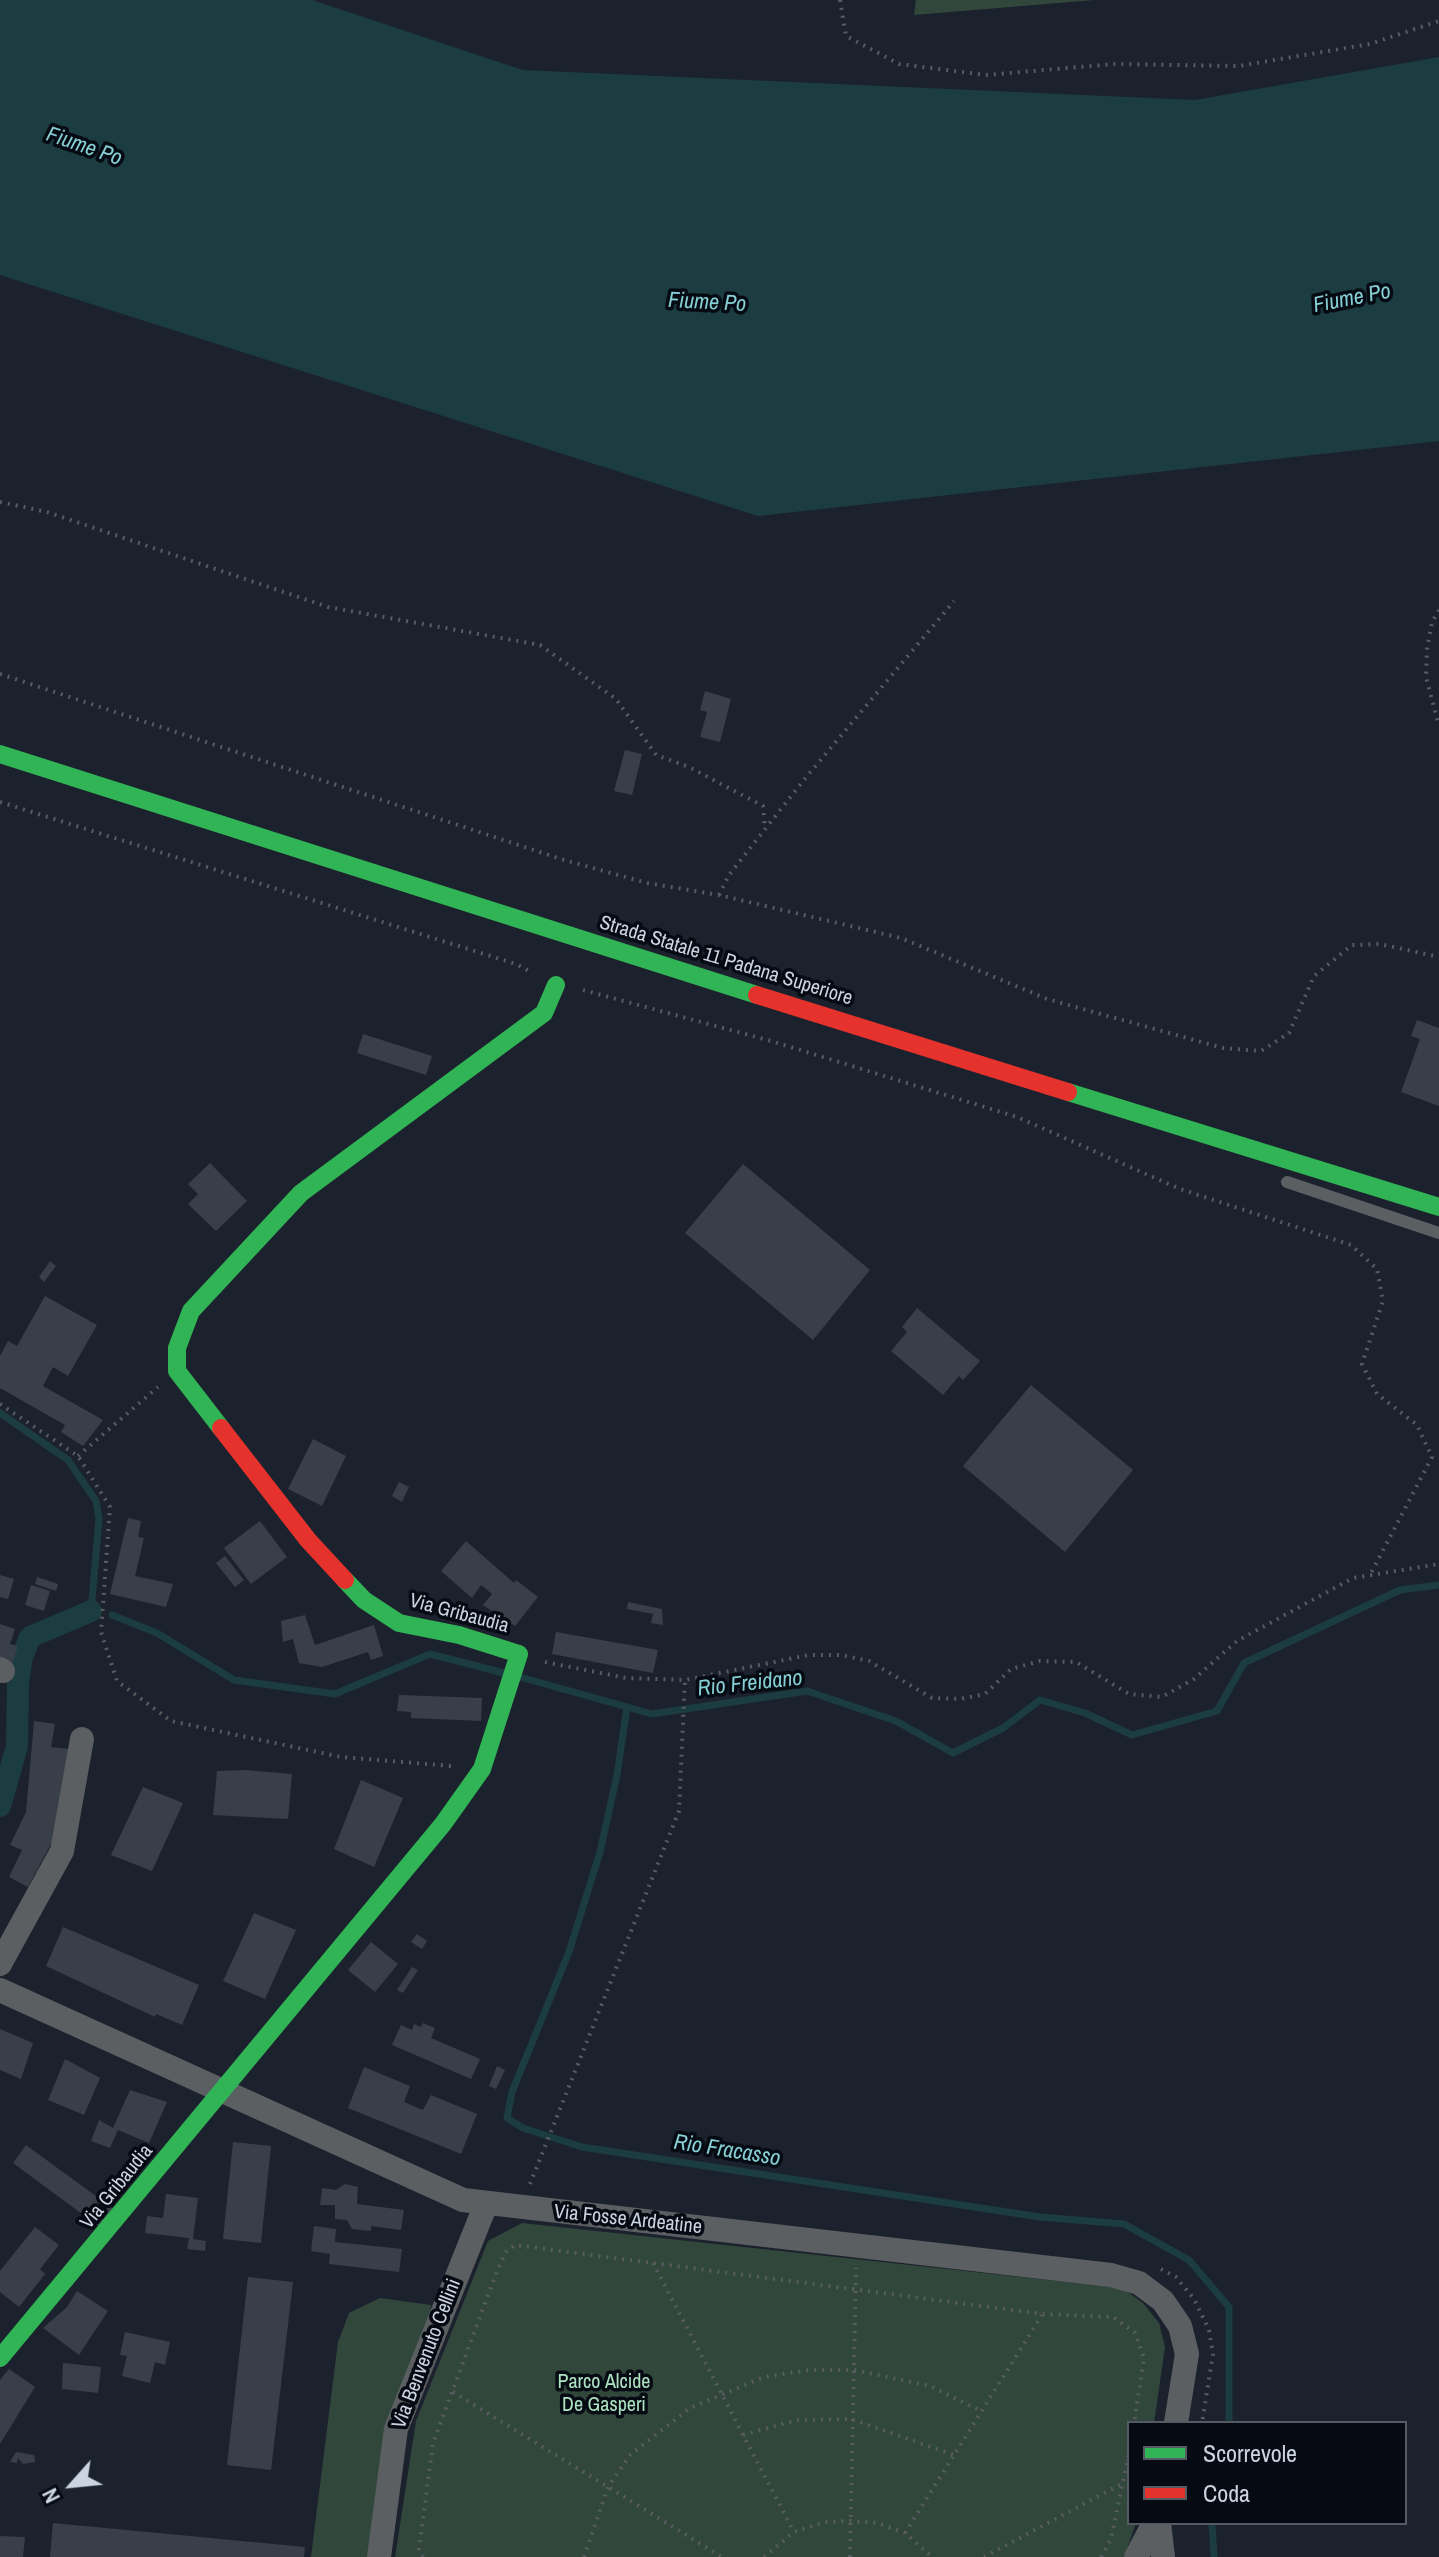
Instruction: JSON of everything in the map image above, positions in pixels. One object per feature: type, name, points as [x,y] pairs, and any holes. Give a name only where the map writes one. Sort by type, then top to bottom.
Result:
[{"type":"main road","name":"Strada Statale 11 Padana Superiore","points":[[0,754],[1260,1157],[1439,1207]]},
{"type":"main road","points":[[177,1371],[177,1348],[191,1311],[231,1264],[301,1193],[544,1013],[556,985]]},
{"type":"main road","name":"Via Gribaudia","points":[[0,2358],[443,1824],[482,1769],[517,1660],[459,1635],[399,1623],[364,1600],[308,1540],[177,1371]]},
{"type":"street","points":[[0,1964],[62,1851],[82,1739]]},
{"type":"street","name":"Via Fosse Ardeatine","points":[[0,1990],[463,2200],[1111,2275],[1139,2283],[1163,2301],[1180,2326],[1187,2354],[1176,2421]]},
{"type":"street","name":"Via Benvenuto Cellini","points":[[379,2557],[396,2429],[486,2204]]},
{"type":"street","points":[[1136,2557],[1156,2525]]},
{"type":"street","points":[[1157,2525],[1163,2557]]},
{"type":"lane","points":[[1269,1176],[1439,1233]]},
{"type":"path","points":[[840,0],[846,36],[899,64],[986,75],[1115,64],[1239,66],[1370,44],[1439,21]]},
{"type":"path","points":[[0,502],[47,512],[328,607],[540,645],[616,699],[656,755],[689,767],[763,806],[765,829]]},
{"type":"path","points":[[719,895],[729,875],[765,829],[954,601]]},
{"type":"path","points":[[1439,610],[1430,635],[1426,677],[1439,726]]},
{"type":"path","points":[[0,674],[564,860],[647,883],[719,895],[901,938],[1047,999],[1223,1048],[1261,1051],[1289,1033],[1314,976],[1352,945],[1380,944],[1439,957]]},
{"type":"path","points":[[0,802],[516,964],[556,985],[619,997],[756,1036],[1017,1117],[1180,1189],[1351,1245],[1377,1269],[1383,1301],[1362,1364],[1377,1394],[1417,1425],[1432,1457],[1370,1575]]},
{"type":"path","points":[[78,1456],[177,1371]]},
{"type":"path","points":[[0,1404],[78,1456],[110,1507],[101,1632],[117,1681],[171,1721],[341,1757],[482,1769]]},
{"type":"path","points":[[517,1660],[626,1678],[685,1680],[809,1655],[841,1655],[869,1661],[932,1698],[960,1699],[985,1694],[1011,1669],[1040,1661],[1076,1662],[1129,1694],[1162,1697],[1194,1679],[1250,1633],[1353,1578],[1439,1564]]},
{"type":"path","points":[[530,2184],[679,1811],[685,1680]]},
{"type":"path","points":[[423,2557],[419,2550],[433,2443],[497,2271],[506,2252],[515,2245],[1043,2314],[1113,2317],[1135,2333],[1144,2358],[1134,2421]]},
{"type":"path","points":[[850,2557],[856,2245]]},
{"type":"path","points":[[653,2263],[794,2532]]},
{"type":"path","points":[[905,2533],[1043,2314]]},
{"type":"path","points":[[584,2557],[608,2487],[630,2455],[690,2408],[764,2377],[809,2370],[854,2370],[930,2386],[981,2411]]},
{"type":"path","points":[[453,2392],[722,2557]]},
{"type":"path","points":[[743,2435],[797,2420],[851,2419],[954,2455]]},
{"type":"path","points":[[1101,2557],[1111,2539],[1127,2468]]},
{"type":"path","points":[[984,2557],[1125,2482]]},
{"type":"path","points":[[764,2557],[794,2532],[825,2522],[851,2521],[877,2523],[905,2533],[932,2557]]},
{"type":"green space","points":[[916,0],[1094,0],[914,15]]},
{"type":"green space","name":"Parco Alcide De Gasperi","points":[[522,2223],[1122,2288],[1143,2303],[1159,2323],[1165,2347],[1154,2421],[1127,2421],[1127,2525],[1135,2525],[1124,2557],[395,2557],[416,2421],[488,2241]]},
{"type":"green space","points":[[380,2298],[431,2305],[429,2326],[369,2557],[311,2557],[338,2342],[349,2313]]},
{"type":"water","name":"Fiume Po","points":[[0,0],[312,0],[523,70],[1195,100],[1439,57],[1439,441],[758,516],[0,275]]},
{"type":"building","points":[[705,691],[731,699],[720,742],[700,737],[707,712],[700,710]]},
{"type":"building","points":[[625,750],[642,754],[632,795],[614,791]]},
{"type":"building","points":[[1417,1020],[1439,1028],[1439,1106],[1401,1092],[1420,1039],[1411,1036]]},
{"type":"building","points":[[363,1034],[432,1056],[426,1075],[357,1053]]},
{"type":"building","points":[[210,1163],[247,1201],[216,1231],[188,1204],[198,1194],[188,1184]]},
{"type":"building","points":[[743,1164],[870,1270],[813,1340],[685,1233]]},
{"type":"building","points":[[50,1261],[56,1266],[44,1282],[39,1277]]},
{"type":"building","points":[[45,1296],[97,1325],[68,1376],[53,1367],[43,1386],[103,1420],[83,1446],[61,1432],[65,1425],[0,1388],[0,1356],[8,1341],[17,1346]]},
{"type":"building","points":[[917,1308],[980,1361],[963,1380],[959,1376],[943,1395],[891,1351],[907,1332],[902,1327]]},
{"type":"building","points":[[1031,1385],[1133,1470],[1065,1552],[963,1466]]},
{"type":"building","points":[[313,1439],[346,1456],[322,1506],[288,1489]]},
{"type":"building","points":[[399,1482],[409,1487],[402,1502],[392,1496]]},
{"type":"building","points":[[128,1518],[141,1521],[138,1537],[144,1538],[135,1576],[173,1584],[166,1607],[110,1594]]},
{"type":"building","points":[[260,1521],[287,1557],[251,1584],[224,1548]]},
{"type":"building","points":[[466,1541],[514,1583],[516,1580],[538,1597],[515,1626],[483,1605],[492,1594],[481,1585],[472,1598],[441,1571]]},
{"type":"building","points":[[225,1556],[244,1580],[235,1587],[216,1563]]},
{"type":"building","points":[[0,1575],[14,1579],[8,1599],[0,1597]]},
{"type":"building","points":[[37,1577],[58,1584],[56,1591],[35,1584]]},
{"type":"building","points":[[31,1585],[50,1591],[44,1611],[25,1605]]},
{"type":"building","points":[[628,1602],[662,1609],[663,1625],[651,1623],[653,1614],[627,1609]]},
{"type":"building","points":[[305,1615],[315,1645],[374,1625],[383,1656],[371,1660],[368,1652],[322,1667],[299,1663],[293,1639],[283,1642],[281,1621]]},
{"type":"building","points":[[0,1624],[15,1629],[10,1644],[18,1646],[11,1667],[0,1663]]},
{"type":"building","points":[[556,1632],[658,1650],[653,1673],[552,1654]]},
{"type":"building","points":[[399,1695],[482,1698],[481,1721],[411,1718],[411,1712],[397,1711]]},
{"type":"building","points":[[34,1721],[55,1724],[51,1747],[70,1749],[54,1838],[28,1887],[9,1877],[22,1850],[10,1845],[26,1812]]},
{"type":"building","points":[[217,1771],[292,1774],[288,1819],[213,1815]]},
{"type":"building","points":[[361,1780],[403,1798],[374,1867],[334,1849]]},
{"type":"building","points":[[143,1787],[183,1803],[152,1871],[111,1855]]},
{"type":"building","points":[[254,1913],[296,1930],[265,1999],[223,1981]]},
{"type":"building","points":[[63,1927],[199,1985],[182,2025],[156,2014],[155,2017],[46,1966]]},
{"type":"building","points":[[417,1934],[427,1941],[422,1949],[411,1942]]},
{"type":"building","points":[[371,1942],[398,1964],[375,1992],[348,1970]]},
{"type":"building","points":[[412,1967],[418,1970],[403,1993],[397,1990]]},
{"type":"building","points":[[423,2023],[435,2028],[431,2038],[480,2059],[471,2079],[392,2045],[401,2025],[412,2030],[414,2024],[421,2027]]},
{"type":"building","points":[[0,2029],[33,2043],[21,2079],[0,2070]]},
{"type":"building","points":[[65,2059],[100,2078],[84,2115],[48,2100]]},
{"type":"building","points":[[497,2066],[505,2070],[496,2089],[489,2086]]},
{"type":"building","points":[[364,2067],[410,2086],[404,2102],[423,2110],[431,2095],[477,2114],[461,2154],[348,2108]]},
{"type":"building","points":[[130,2090],[167,2102],[149,2143],[118,2130],[110,2148],[91,2141],[99,2120],[113,2128]]},
{"type":"building","points":[[233,2142],[271,2146],[261,2243],[223,2239]]},
{"type":"building","points":[[26,2145],[115,2210],[101,2228],[13,2163]]},
{"type":"building","points":[[345,2184],[358,2187],[357,2204],[404,2210],[401,2230],[371,2226],[371,2231],[352,2229],[347,2220],[335,2219],[335,2205],[320,2205],[322,2188],[336,2190]]},
{"type":"building","points":[[166,2194],[198,2198],[193,2239],[206,2241],[205,2251],[187,2249],[189,2238],[145,2233],[147,2216],[163,2218]]},
{"type":"building","points":[[314,2226],[336,2229],[335,2242],[402,2249],[399,2272],[329,2264],[330,2254],[311,2251]]},
{"type":"building","points":[[35,2227],[59,2245],[40,2269],[45,2274],[19,2307],[0,2292],[0,2271]]},
{"type":"building","points":[[248,2277],[293,2282],[271,2470],[227,2465]]},
{"type":"building","points":[[77,2291],[108,2311],[79,2355],[43,2328],[67,2307]]},
{"type":"building","points":[[125,2332],[170,2342],[165,2365],[155,2362],[150,2383],[122,2376],[127,2356],[120,2355]]},
{"type":"building","points":[[63,2363],[101,2367],[98,2393],[62,2389]]},
{"type":"building","points":[[9,2369],[35,2387],[0,2444],[0,2380]]},
{"type":"building","points":[[16,2452],[34,2455],[35,2462],[23,2464],[18,2458],[17,2463],[10,2462]]},
{"type":"building","points":[[53,2523],[305,2547],[304,2557],[50,2557]]},
{"type":"building","points":[[0,2536],[25,2537],[23,2557],[0,2557]]},
{"type":"waterway","name":"Rio Fracasso","points":[[0,1413],[68,1460],[96,1501],[99,1519],[91,1611]]},
{"type":"waterway","name":"Rio Freidano","points":[[520,1677],[652,1714],[807,1691],[896,1721],[953,1753],[1003,1728],[1040,1700],[1085,1713],[1132,1735],[1217,1711],[1244,1663],[1400,1590],[1439,1585]]},
{"type":"waterway","points":[[0,1806],[17,1746],[18,1683],[22,1657],[30,1637],[91,1611]]},
{"type":"waterway","name":"Rio Freidano","points":[[112,1615],[157,1633],[234,1680],[335,1694],[430,1654],[504,1673]]},
{"type":"waterway","name":"Rio Fracasso","points":[[627,1707],[617,1775],[600,1852],[569,1952],[512,2092],[507,2118],[523,2128],[582,2147],[1040,2217],[1124,2224],[1189,2260],[1229,2307],[1229,2421]]},
{"type":"waterway","name":"Rio Fracasso","points":[[1212,2525],[1214,2557]]},
{"type":"traffic: fast","points":[[0,754],[757,995]]},
{"type":"traffic: fast","points":[[221,1428],[177,1371],[177,1348],[191,1311],[301,1193],[544,1013],[556,985]]},
{"type":"traffic: fast","points":[[1068,1092],[1439,1207]]},
{"type":"traffic: fast","points":[[0,2358],[443,1824],[482,1769],[519,1654],[459,1635],[399,1623],[364,1600],[345,1580]]},
{"type":"traffic: jam","points":[[757,995],[1068,1092]]},
{"type":"traffic: jam","points":[[221,1428],[308,1540],[345,1580]]}]
